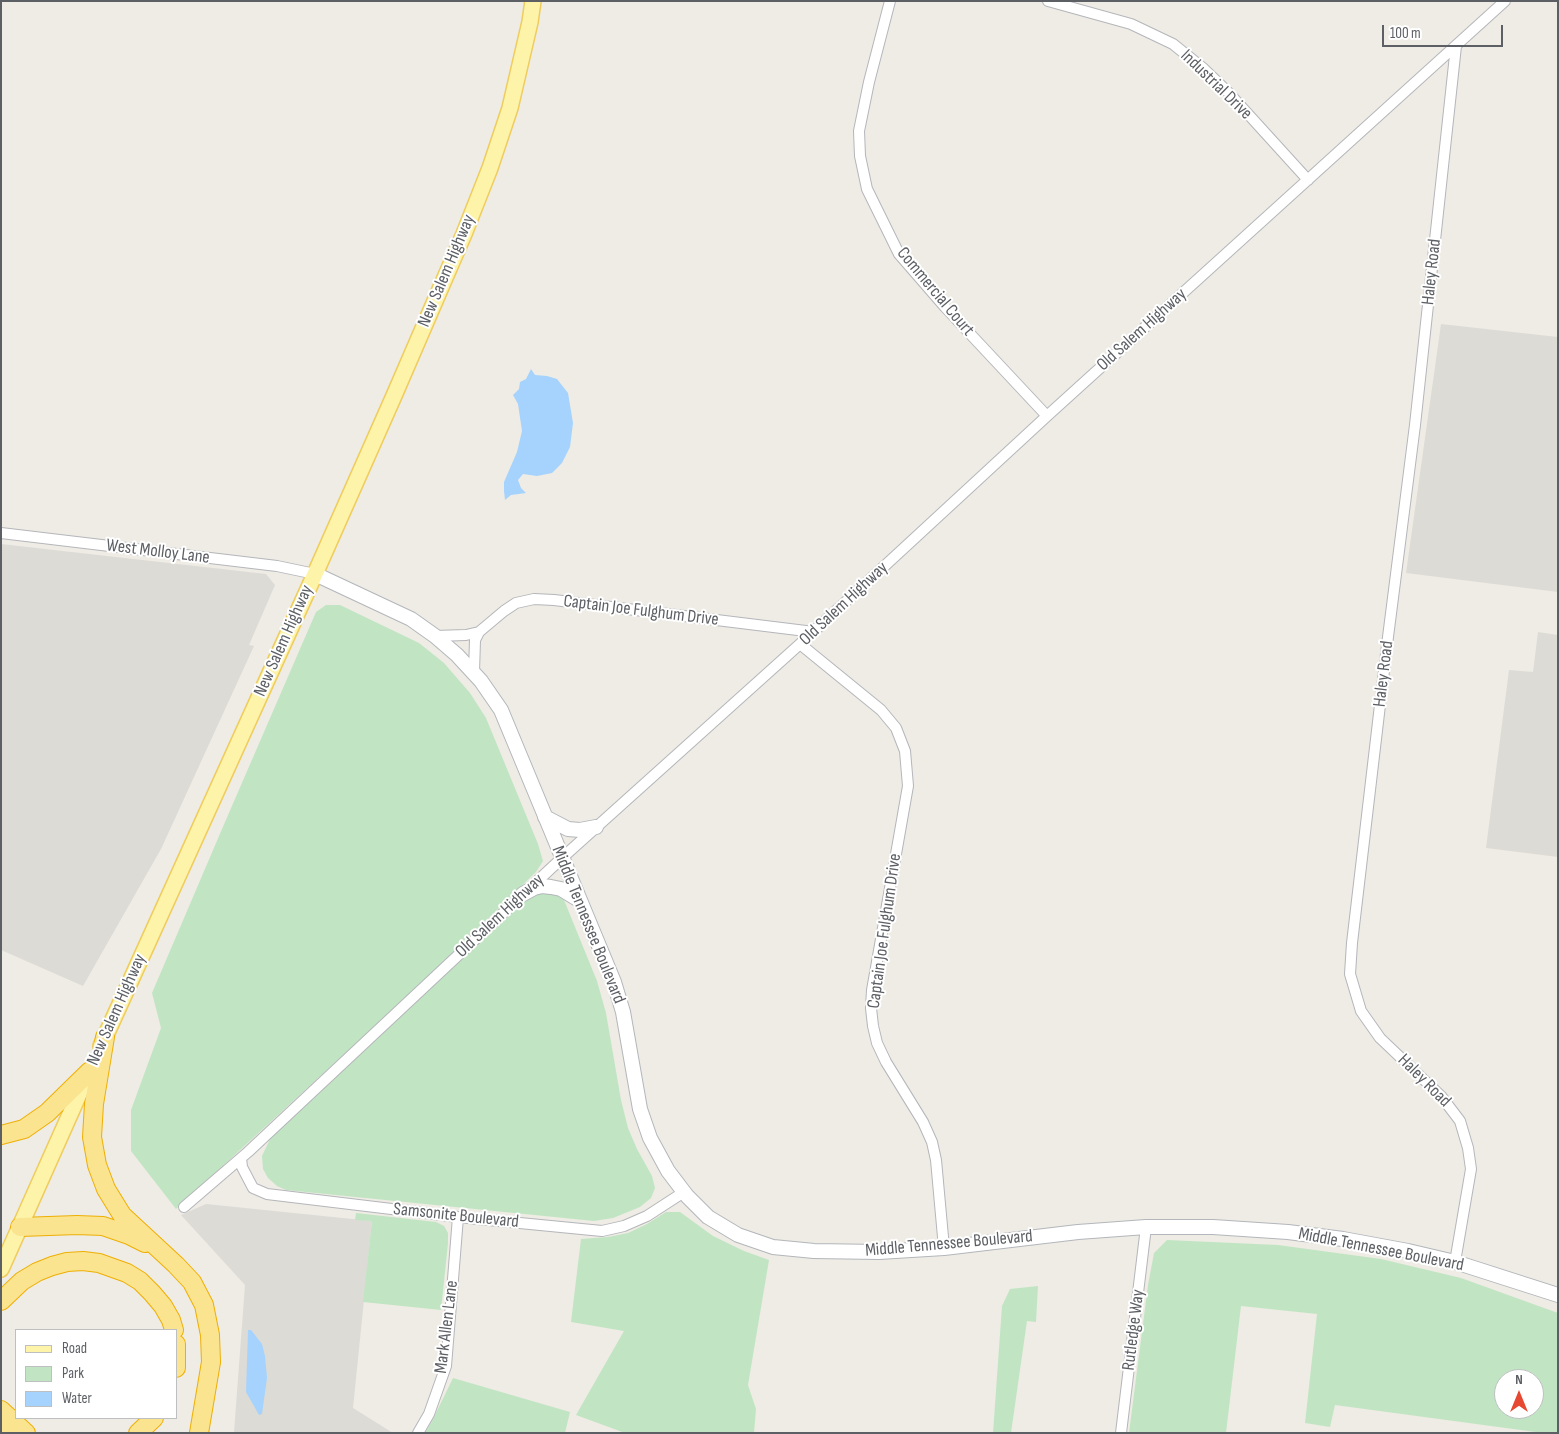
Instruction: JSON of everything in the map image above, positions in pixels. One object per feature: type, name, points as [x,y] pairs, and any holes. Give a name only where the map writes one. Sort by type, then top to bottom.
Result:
[{"type":"highway","points":[[105,1037],[94,1104],[92,1137],[97,1165],[106,1189],[122,1215],[192,1282],[204,1305],[210,1335],[211,1362],[199,1433]]},
{"type":"highway","points":[[1,1136],[24,1130],[47,1113],[90,1071]]},
{"type":"highway","points":[[20,1227],[103,1226],[130,1235],[159,1250]]},
{"type":"highway","points":[[1,1300],[22,1282],[37,1272],[52,1266],[66,1262],[83,1261],[99,1263],[127,1273],[140,1281],[163,1306],[174,1329]]},
{"type":"highway","points":[[1,1410],[26,1433]]},
{"type":"highway","points":[[138,1433],[153,1419]]},
{"type":"highway","points":[[1,1429],[4,1433]]},
{"type":"main road","name":"New Salem Highway","points":[[1,1269],[315,574],[464,234],[490,168],[510,108],[533,1]]},
{"type":"main road","name":"Middle Tennessee Boulevard","points":[[315,574],[411,619],[435,636],[457,654],[474,672],[501,710],[614,982],[623,1012],[640,1109],[650,1138],[668,1171],[684,1192],[708,1217],[738,1235],[773,1247],[814,1251],[879,1252],[944,1248],[1078,1232],[1146,1227],[1213,1227],[1288,1232],[1352,1240],[1408,1251],[1455,1262],[1558,1295]]},
{"type":"main road","points":[[545,818],[568,829],[580,830],[596,827]]},
{"type":"main road","points":[[523,894],[542,886],[561,889],[579,900]]},
{"type":"street","name":"Commercial Court","points":[[890,1],[869,82],[859,131],[860,156],[867,189],[900,254],[945,307],[1047,416]]},
{"type":"street","name":"Industrial Drive","points":[[1048,1],[1130,24],[1173,44],[1204,69],[1228,92],[1308,180]]},
{"type":"street","name":"Old Salem Highway","points":[[184,1207],[241,1158],[562,858],[814,632],[1047,416],[1505,1]]},
{"type":"street","name":"Haley Road","points":[[1455,1262],[1470,1169],[1468,1148],[1460,1121],[1441,1096],[1380,1038],[1361,1011],[1350,974],[1388,637],[1416,415],[1456,46]]},
{"type":"street","name":"West Molloy Lane","points":[[1,534],[276,566],[315,574]]},
{"type":"street","name":"Captain Joe Fulghum Drive","points":[[479,632],[516,603],[534,599],[814,632]]},
{"type":"street","points":[[435,636],[466,635],[479,632]]},
{"type":"street","points":[[474,672],[475,640],[479,632]]},
{"type":"street","name":"Captain Joe Fulghum Drive","points":[[800,644],[881,710],[896,728],[905,751],[908,786],[872,990],[871,1008],[877,1043],[886,1062],[923,1122],[932,1142],[936,1160],[944,1248]]},
{"type":"street","name":"Samsonite Boulevard","points":[[241,1158],[242,1167],[253,1188],[267,1194],[458,1217],[602,1231],[624,1226],[646,1216],[684,1192]]},
{"type":"street","name":"Mark Allen Lane","points":[[418,1433],[429,1414],[446,1366],[458,1217]]},
{"type":"street","name":"Rutledge Way","points":[[1121,1433],[1146,1227]]},
{"type":"shaded area","points":[[1441,324],[1558,337],[1558,592],[1406,573]]},
{"type":"shaded area","points":[[1,544],[266,574],[275,585],[249,645],[254,646],[161,849],[83,986],[1,950]]},
{"type":"shaded area","points":[[1538,632],[1558,635],[1558,857],[1486,848],[1509,670],[1533,672]]},
{"type":"shaded area","points":[[206,1204],[372,1221],[353,1408],[393,1433],[234,1432],[245,1285],[181,1215]]},
{"type":"green space","points":[[326,605],[340,605],[419,643],[444,663],[470,693],[486,718],[538,844],[543,861],[536,872],[430,975],[176,1209],[131,1151],[131,1110],[161,1028],[152,993],[316,612]]},
{"type":"green space","points":[[545,891],[555,894],[564,900],[597,981],[606,1013],[621,1100],[628,1128],[652,1176],[655,1188],[651,1198],[640,1207],[613,1218],[594,1221],[286,1190],[277,1186],[268,1178],[263,1169],[262,1156],[272,1135],[521,902],[533,893]]},
{"type":"green space","points":[[666,1212],[680,1212],[713,1236],[744,1251],[769,1260],[748,1385],[756,1409],[754,1433],[625,1433],[576,1415],[624,1331],[571,1322],[581,1239],[628,1233]]},
{"type":"green space","points":[[356,1213],[436,1222],[444,1226],[448,1233],[448,1243],[441,1310],[363,1302],[372,1221],[355,1220]]},
{"type":"green space","points":[[1167,1240],[1278,1245],[1381,1259],[1461,1278],[1558,1313],[1558,1433],[1543,1433],[1335,1405],[1330,1427],[1305,1423],[1317,1314],[1241,1306],[1226,1433],[1129,1433],[1148,1285],[1154,1253]]},
{"type":"green space","points":[[1038,1286],[1036,1322],[1027,1321],[1011,1433],[993,1433],[1002,1306],[1010,1289]]},
{"type":"green space","points":[[453,1378],[570,1412],[565,1433],[425,1433]]},
{"type":"water","points":[[531,369],[535,375],[557,379],[568,393],[573,423],[570,447],[562,463],[552,473],[537,476],[523,474],[518,480],[521,488],[526,493],[511,495],[505,500],[504,482],[517,452],[522,431],[518,404],[513,395],[519,389],[520,382],[526,379]]},
{"type":"water","points":[[248,1330],[251,1330],[262,1344],[265,1356],[267,1378],[262,1414],[259,1415],[246,1392]]}]
